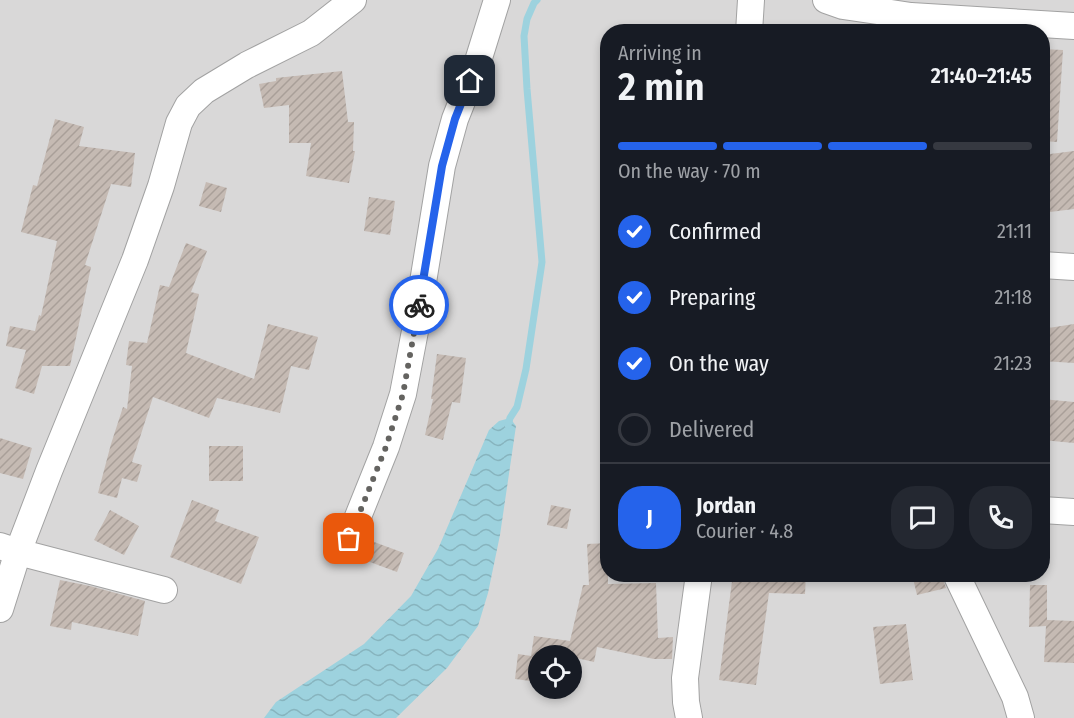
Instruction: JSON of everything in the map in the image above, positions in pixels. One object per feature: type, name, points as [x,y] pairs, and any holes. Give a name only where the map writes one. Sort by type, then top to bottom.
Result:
[{"type":"street","points":[[0,609],[9,549],[49,471],[135,260],[161,186],[179,123],[188,106],[204,91],[247,65],[311,33],[353,0]]},
{"type":"street","points":[[349,539],[386,447],[403,394],[442,166],[455,119],[478,61],[497,0]]},
{"type":"street","points":[[750,24],[751,0]]},
{"type":"street","points":[[825,0],[843,6],[915,8],[1074,26]]},
{"type":"street","points":[[1050,266],[1074,267]]},
{"type":"street","points":[[1050,510],[1074,512]]},
{"type":"street","points":[[9,549],[164,590]]},
{"type":"street","points":[[689,718],[685,678],[698,582]]},
{"type":"street","points":[[960,582],[1015,697],[1021,718]]},
{"type":"shaded area","points":[[0,0],[1074,0],[1074,718],[0,718]]},
{"type":"water","points":[[510,418],[516,426],[500,535],[488,593],[478,626],[447,668],[396,718],[264,718],[276,702],[364,644],[411,596],[438,549],[489,430],[499,421]]},
{"type":"building","points":[[1050,49],[1063,50],[1057,142],[1050,142]]},
{"type":"building","points":[[342,71],[348,122],[354,122],[353,151],[355,151],[349,183],[306,176],[311,143],[289,143],[289,105],[264,108],[259,84],[276,81],[276,78]]},
{"type":"building","points":[[55,119],[84,127],[79,146],[135,153],[131,187],[111,184],[85,265],[91,267],[70,366],[42,366],[34,394],[15,388],[26,350],[6,346],[10,326],[35,331],[39,315],[41,316],[57,241],[21,232],[33,185],[37,186]]},
{"type":"building","points":[[1074,151],[1074,209],[1050,212],[1050,154]]},
{"type":"building","points":[[206,182],[227,188],[221,212],[199,206]]},
{"type":"building","points":[[369,197],[395,201],[390,235],[364,231]]},
{"type":"building","points":[[186,243],[207,251],[191,292],[199,294],[186,353],[254,379],[268,324],[318,337],[309,370],[291,366],[280,413],[217,398],[209,418],[153,397],[132,462],[142,465],[137,482],[122,478],[117,498],[98,493],[123,407],[127,409],[132,366],[126,365],[129,341],[147,343],[160,285],[169,287]]},
{"type":"building","points":[[1074,324],[1074,363],[1050,362],[1050,328]]},
{"type":"building","points":[[437,354],[466,358],[460,403],[452,402],[443,440],[425,435],[433,399],[431,399]]},
{"type":"building","points":[[1050,400],[1074,402],[1074,443],[1050,441]]},
{"type":"building","points":[[0,438],[32,448],[23,479],[0,473]]},
{"type":"building","points":[[209,446],[243,446],[243,481],[209,481]]},
{"type":"building","points":[[192,500],[219,510],[215,521],[259,537],[241,584],[170,557]]},
{"type":"building","points":[[551,505],[571,509],[567,529],[547,525]]},
{"type":"building","points":[[110,510],[139,526],[124,555],[94,540]]},
{"type":"building","points":[[366,539],[404,553],[397,572],[359,558]]},
{"type":"building","points":[[600,543],[600,582],[608,582],[608,584],[656,583],[658,638],[673,637],[672,659],[654,659],[597,647],[594,662],[582,659],[582,645],[533,645],[534,636],[570,641],[583,585],[589,585],[587,544]]},
{"type":"building","points":[[60,580],[145,601],[138,636],[72,622],[71,630],[50,626]]},
{"type":"building","points":[[732,582],[806,582],[805,594],[769,593],[756,685],[719,680]]},
{"type":"building","points":[[914,582],[944,582],[946,588],[917,595]]},
{"type":"building","points":[[1030,585],[1047,585],[1047,620],[1074,621],[1074,663],[1044,662],[1046,626],[1029,627]]},
{"type":"building","points":[[906,624],[913,680],[880,684],[873,627]]},
{"type":"building","points":[[518,654],[528,656],[528,681],[515,679]]},
{"type":"waterway","points":[[508,425],[517,407],[526,369],[542,262],[524,36],[527,19],[537,0]]},
{"type":"way so far","points":[[349,539],[386,447],[403,394],[419,305]]},
{"type":"route","points":[[419,305],[442,166],[455,119],[470,81]]}]
